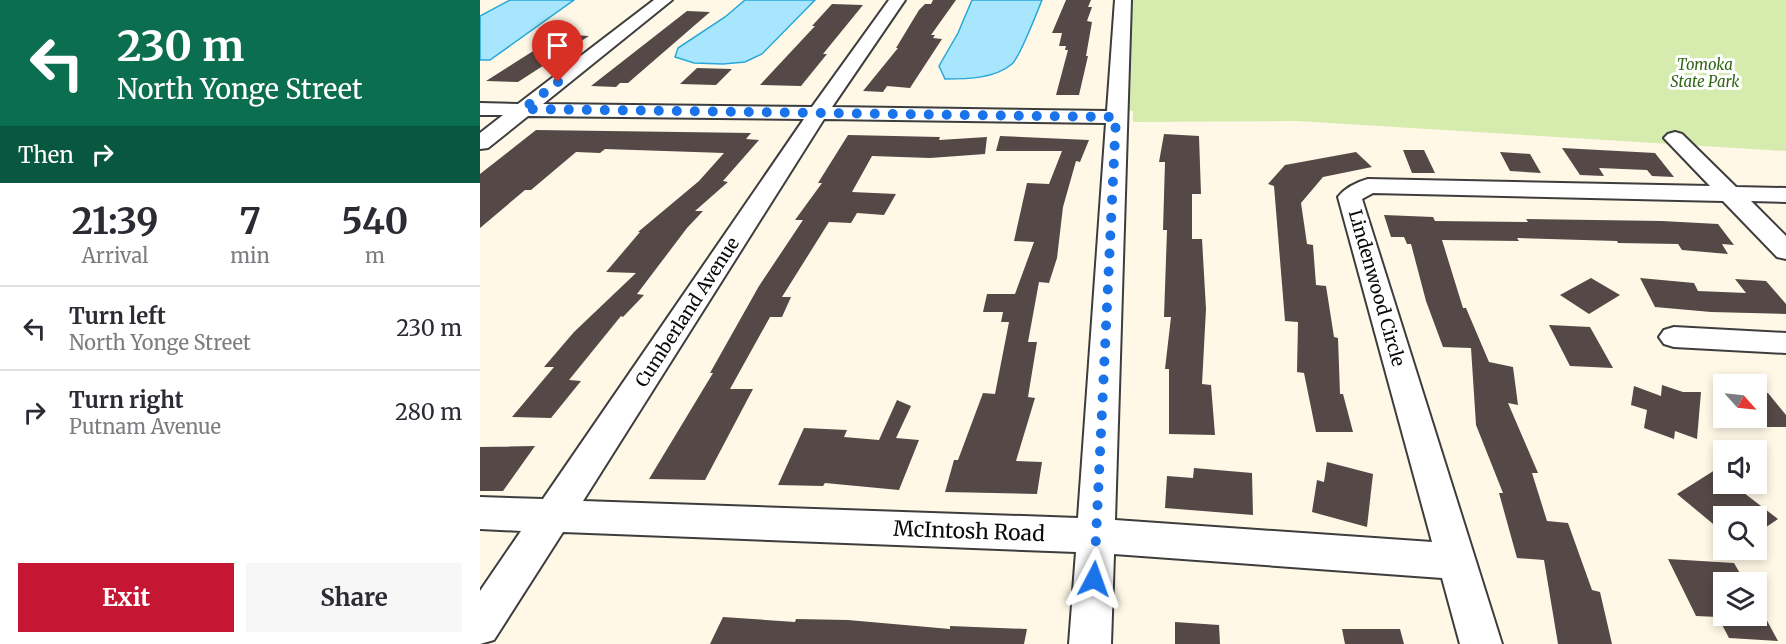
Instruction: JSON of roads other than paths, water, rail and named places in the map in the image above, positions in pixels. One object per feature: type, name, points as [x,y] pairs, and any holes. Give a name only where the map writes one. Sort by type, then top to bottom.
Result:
[{"type":"street","points":[[480,143],[664,0]]},
{"type":"street","name":"Cumberland Avenue","points":[[480,626],[818,113],[897,0]]},
{"type":"street","points":[[1090,644],[1123,0]]},
{"type":"street","points":[[480,109],[1116,117]]},
{"type":"street","points":[[1675,138],[1786,251]]},
{"type":"street","name":"Lindenwood Circle","points":[[1481,644],[1350,197],[1368,186],[1730,194]]},
{"type":"street","points":[[1730,194],[1786,195]]},
{"type":"street","points":[[1674,337],[1786,343]]},
{"type":"street","name":"McIntosh Road","points":[[480,513],[1097,536],[1457,561]]},
{"type":"water","points":[[510,0],[574,0],[490,60],[480,60],[480,16]]},
{"type":"water","points":[[745,0],[815,0],[762,54],[745,62],[694,63],[675,57],[678,48],[725,17]]},
{"type":"water","points":[[972,0],[1042,0],[1024,44],[1012,64],[989,75],[945,79],[939,66],[958,33]]},
{"type":"park label","name":"Tomoka State Park","points":[[1705,72]]}]
